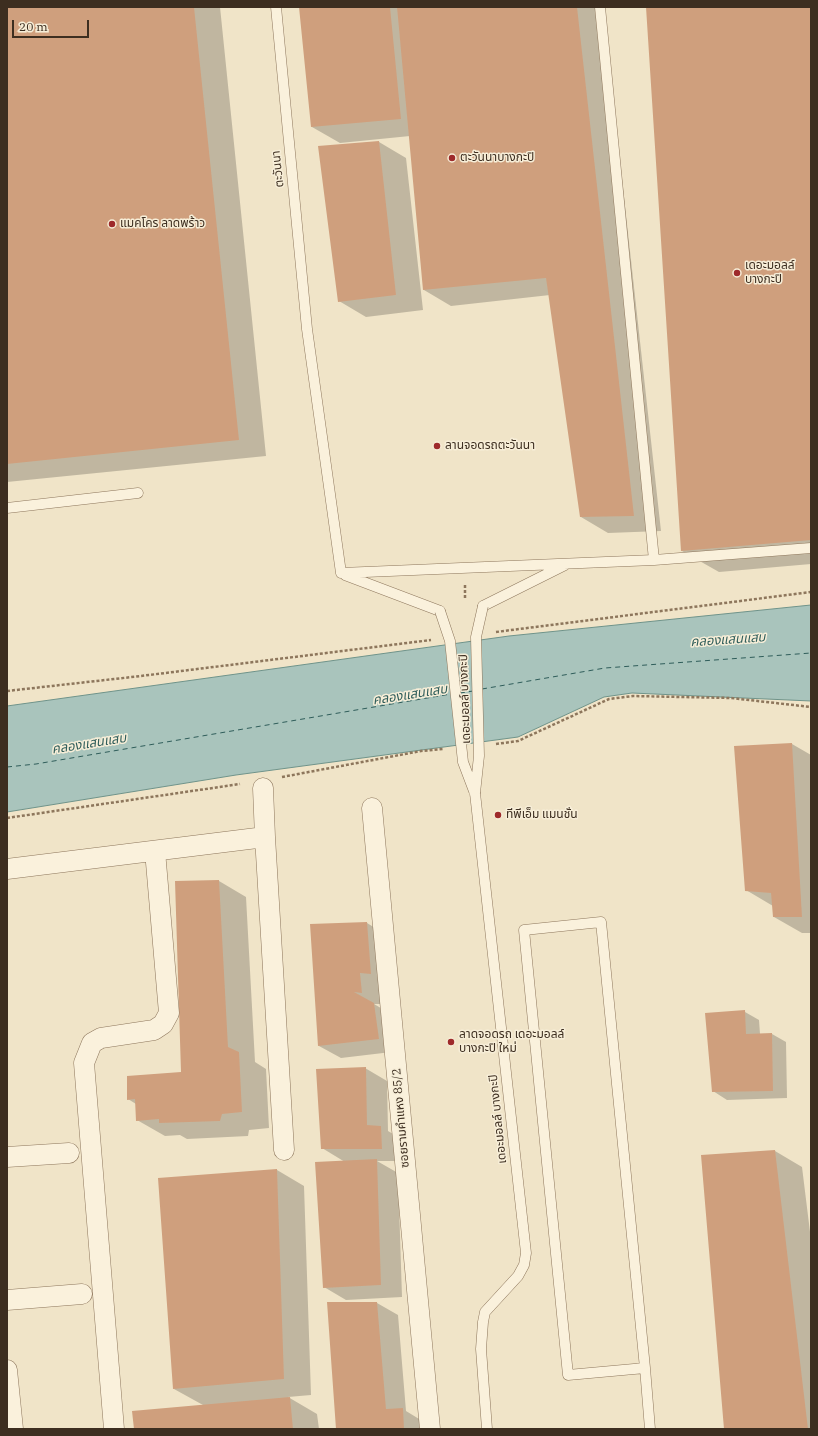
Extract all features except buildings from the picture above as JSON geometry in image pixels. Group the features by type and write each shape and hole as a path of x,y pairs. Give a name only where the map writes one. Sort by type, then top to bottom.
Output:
{"street":[{"path":"263,783 284,1150"},
{"name":"ซอยรามคำแหง 85/2","path":"372,808 430,1429"},
{"path":"7,869 265,837"},
{"path":"114,1429 84,1063 92,1043 101,1038 154,1030 163,1024 169,1013 155,851"},
{"path":"7,1157 69,1153"},
{"path":"7,1300 82,1294"},
{"path":"7,1370 13,1429"}],"lane":[{"name":"ตะวันนา","path":"276,7 307,329 341,573"},
{"path":"600,7 654,560"},
{"path":"7,508 138,493"},
{"path":"341,573 654,560 811,548"},
{"name":"เดอะมอลล์ บางกะปิ","path":"487,1429 481,1349 483,1322 486,1312 518,1276 524,1265 526,1253 475,793 479,756 476,637 483,606 569,564"},
{"name":"เดอะมอลล์ บางกะปิ","path":"341,573 440,611 450,641 464,762 475,793"},
{"path":"645,1368 568,1376 524,930 601,922 645,1368 650,1429"}],"path":[{"path":"464,568 465,604"},
{"path":"488,633 811,592"},
{"path":"7,690 141,676 433,640"},
{"path":"488,744 518,741 609,699 633,696 731,698 811,708"},
{"path":"7,818 263,783 421,752 451,749"}],"water":[{"name":"คลองแสนแสบ","path":"811,605 811,701 632,693 604,697 518,737 236,775 7,812 7,706 509,636"}],"ferry route":[{"path":"482,689 605,668 811,653"},
{"path":"460,693 473,691"},
{"path":"7,767 36,764 451,694"}],"place":[{"name":"ตะวันนาบางกะปิ","path":"452,158"},
{"name":"แมคโคร ลาดพร้าว","path":"112,224"},
{"name":"เดอะมอลล์ บางกะปิ","path":"737,273"},
{"name":"ลานจอดรถตะวันนา","path":"437,446"},
{"name":"ทีพีเอ็ม แมนชั่น","path":"498,815"},
{"name":"ลาดจอดรถ เดอะมอลล์ บางกะปิ ใหม่","path":"451,1042"}]}
